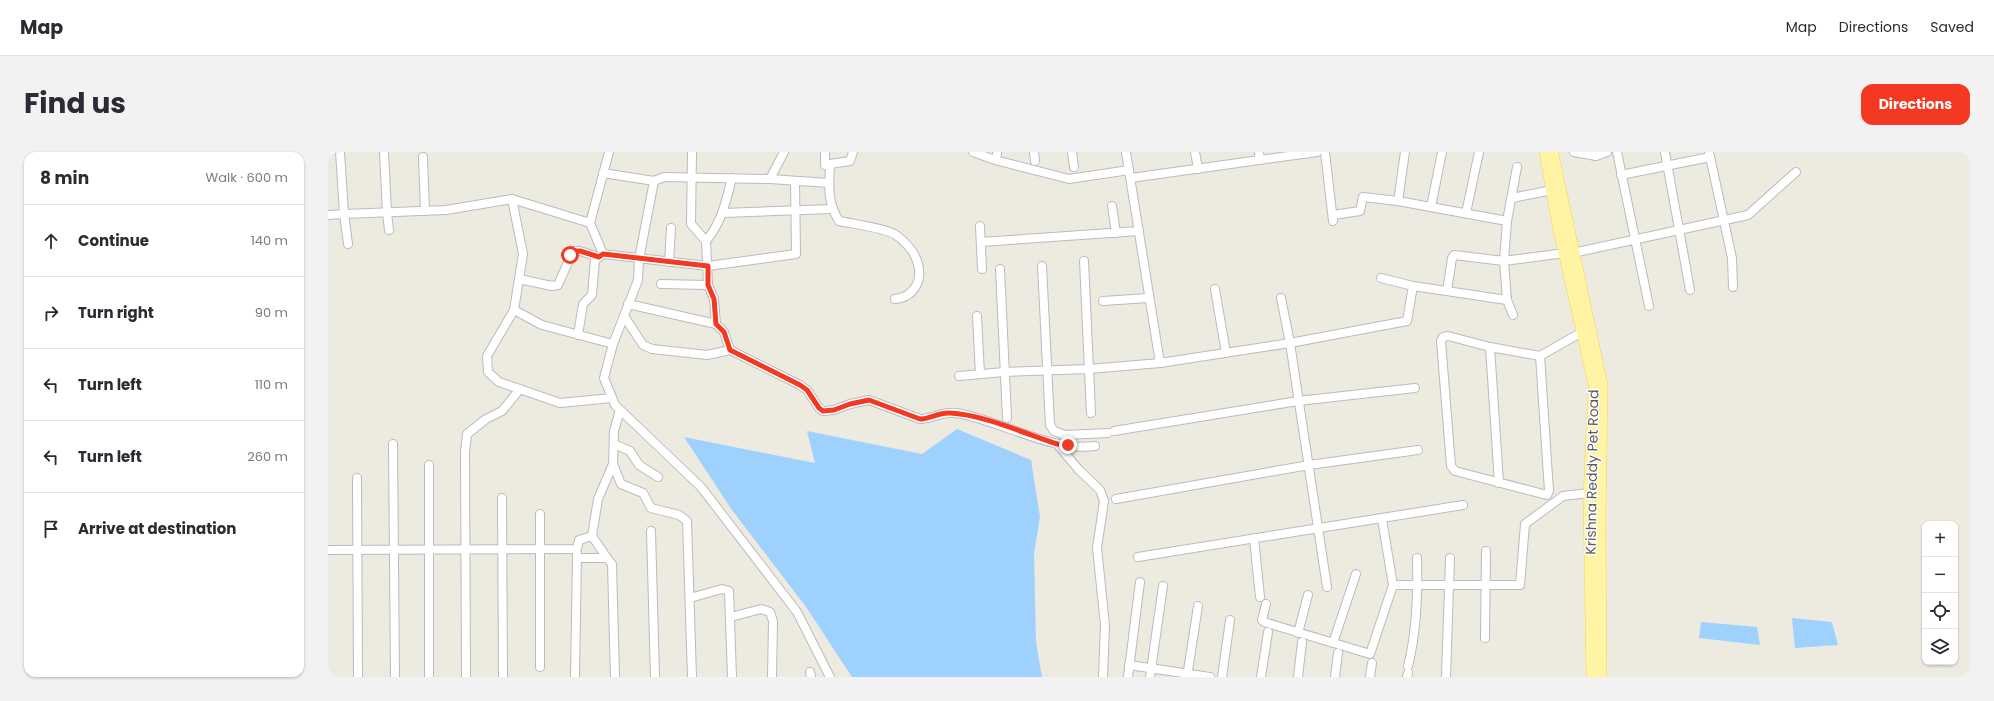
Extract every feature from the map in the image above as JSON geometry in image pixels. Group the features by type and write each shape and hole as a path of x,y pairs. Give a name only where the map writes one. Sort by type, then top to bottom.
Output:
{"main road":[{"name":"Krishna Reddy Pet Road","path":"1545,152 1552,190 1602,385 1600,521 1601,677"},
{"name":"Krishna Reddy Pet Road","path":"1552,152 1582,332 1594,384 1589,493 1592,677"}],"street":[{"path":"340,152 344,214 348,244"},
{"path":"384,152 386,212 389,230"},
{"path":"601,256 590,223 609,152"},
{"path":"692,152 691,224 706,241 708,285 714,299 716,324"},
{"path":"770,179 784,152"},
{"path":"825,152 826,165 850,161 853,152"},
{"path":"973,152 995,160 1069,179 1198,169 1260,156 1317,152"},
{"path":"1072,152 1074,167"},
{"path":"1126,152 1148,298 1160,363"},
{"path":"1195,152 1198,169"},
{"path":"1325,152 1333,218 1360,211 1363,197 1431,207 1507,221"},
{"path":"1398,202 1405,152"},
{"path":"1431,207 1442,152"},
{"path":"1466,213 1479,152"},
{"path":"1574,152 1596,156 1607,152"},
{"path":"1617,152 1634,240 1649,306"},
{"path":"1664,152 1690,290"},
{"path":"1621,174 1667,166 1709,154 1733,268 1733,287"},
{"path":"422,157 425,211"},
{"path":"830,164 829,183 831,209 839,220 894,234 908,246 917,262 919,278 915,289 905,298 895,299"},
{"path":"1513,315 1507,300 1504,261 1507,221 1517,167"},
{"path":"1447,291 1452,258 1454,255 1504,261 1569,253 1723,221 1753,213 1766,197 1796,172"},
{"path":"603,173 654,181 664,177 692,177 770,179 829,183"},
{"path":"706,241 714,232 723,214 732,178"},
{"path":"654,181 639,260 638,280 614,344 604,378 615,405 701,487 797,612 830,677"},
{"path":"519,279 552,286 558,285 574,251 601,256 708,266 796,254 795,181"},
{"path":"1512,198 1552,190"},
{"path":"328,215 446,210 512,199 590,223"},
{"path":"512,199 523,254 514,310 487,356 488,372 499,382 560,403 612,398"},
{"path":"1112,206 1116,232"},
{"path":"723,214 796,212 831,209"},
{"path":"980,226 982,268"},
{"path":"669,262 671,228"},
{"path":"981,242 1139,231"},
{"path":"578,335 583,304 592,295 595,260 601,256"},
{"path":"1084,261 1090,413"},
{"path":"1042,266 1050,425 1054,431 1065,435 1111,432 1298,401 1414,388"},
{"path":"1000,269 1007,418"},
{"path":"1381,278 1413,286 1507,300"},
{"path":"661,284 708,285"},
{"path":"959,376 1004,372 1089,369 1160,363 1290,343 1407,321 1413,286"},
{"path":"1215,289 1226,353"},
{"path":"1103,301 1148,298"},
{"path":"1281,298 1290,343 1327,587"},
{"path":"628,304 716,324 724,332 730,350"},
{"path":"514,310 542,325 614,344"},
{"path":"624,316 643,345 652,349 707,355 730,350 800,385 807,390 819,408 823,411 834,410 850,404 869,400 920,419 925,419 942,413 957,413 993,422 1057,444 1086,447 1095,446"},
{"path":"978,316 980,374"},
{"path":"1540,356 1549,491 1547,495 1455,471 1451,466 1441,341 1443,337 1448,336 1490,347 1540,356 1582,332"},
{"path":"1490,347 1499,483"},
{"path":"466,677 465,452 467,434 486,419 502,411 520,389"},
{"path":"615,677 614,568 592,536 598,499 613,464 616,420 620,410"},
{"path":"392,444 395,677"},
{"path":"614,444 630,451 639,465 658,477"},
{"path":"1057,444 1079,470 1100,490 1104,501 1097,548 1105,625 1104,677"},
{"path":"1116,499 1309,465 1418,450"},
{"path":"613,464 621,484 643,493 651,508 679,515 688,521 692,677"},
{"path":"429,465 429,677"},
{"path":"357,478 358,677"},
{"path":"1393,585 1520,585 1525,524 1563,496 1589,493"},
{"path":"502,498 502,677"},
{"path":"1138,557 1463,505"},
{"path":"540,514 540,667"},
{"path":"1266,604 1262,620 1264,622 1368,654 1372,653 1393,585 1382,519"},
{"path":"650,531 655,677"},
{"path":"575,677 578,540 592,536"},
{"path":"1254,538 1260,597"},
{"path":"328,550 577,549"},
{"path":"1485,638 1486,551"},
{"path":"577,558 607,558"},
{"path":"1408,672 1414,642 1418,585 1417,558"},
{"path":"1446,676 1450,558"},
{"path":"1333,643 1356,574"},
{"path":"1128,677 1140,582"},
{"path":"1150,677 1163,586"},
{"path":"690,598 727,589 730,595 732,677"},
{"path":"1298,633 1308,595"},
{"path":"1187,675 1198,606"},
{"path":"731,617 761,609 770,612 773,621 772,677"},
{"path":"1222,677 1230,620"},
{"path":"1261,677 1268,632"},
{"path":"1298,677 1302,642"},
{"path":"1335,677 1338,652"},
{"path":"1370,677 1372,663"},
{"path":"1129,665 1187,675 1210,677"}],"water":[{"path":"957,429 1031,460 1040,517 1034,554 1036,642 1042,677 852,677 806,607 732,510 684,437 815,463 807,431 922,454"},
{"path":"1792,618 1832,622 1838,645 1795,648"},
{"path":"1701,622 1757,627 1760,645 1699,638"}],"route":[{"path":"570,255 574,251 580,251 599,257 603,254 639,260 708,266 708,285 714,299 716,324 724,332 728,340 730,350 800,385 807,390 819,408 823,411 834,410 862,400 869,400 876,401 884,407 908,413 920,419 937,416 942,413 957,413 993,422 1057,444 1068,445"}]}
